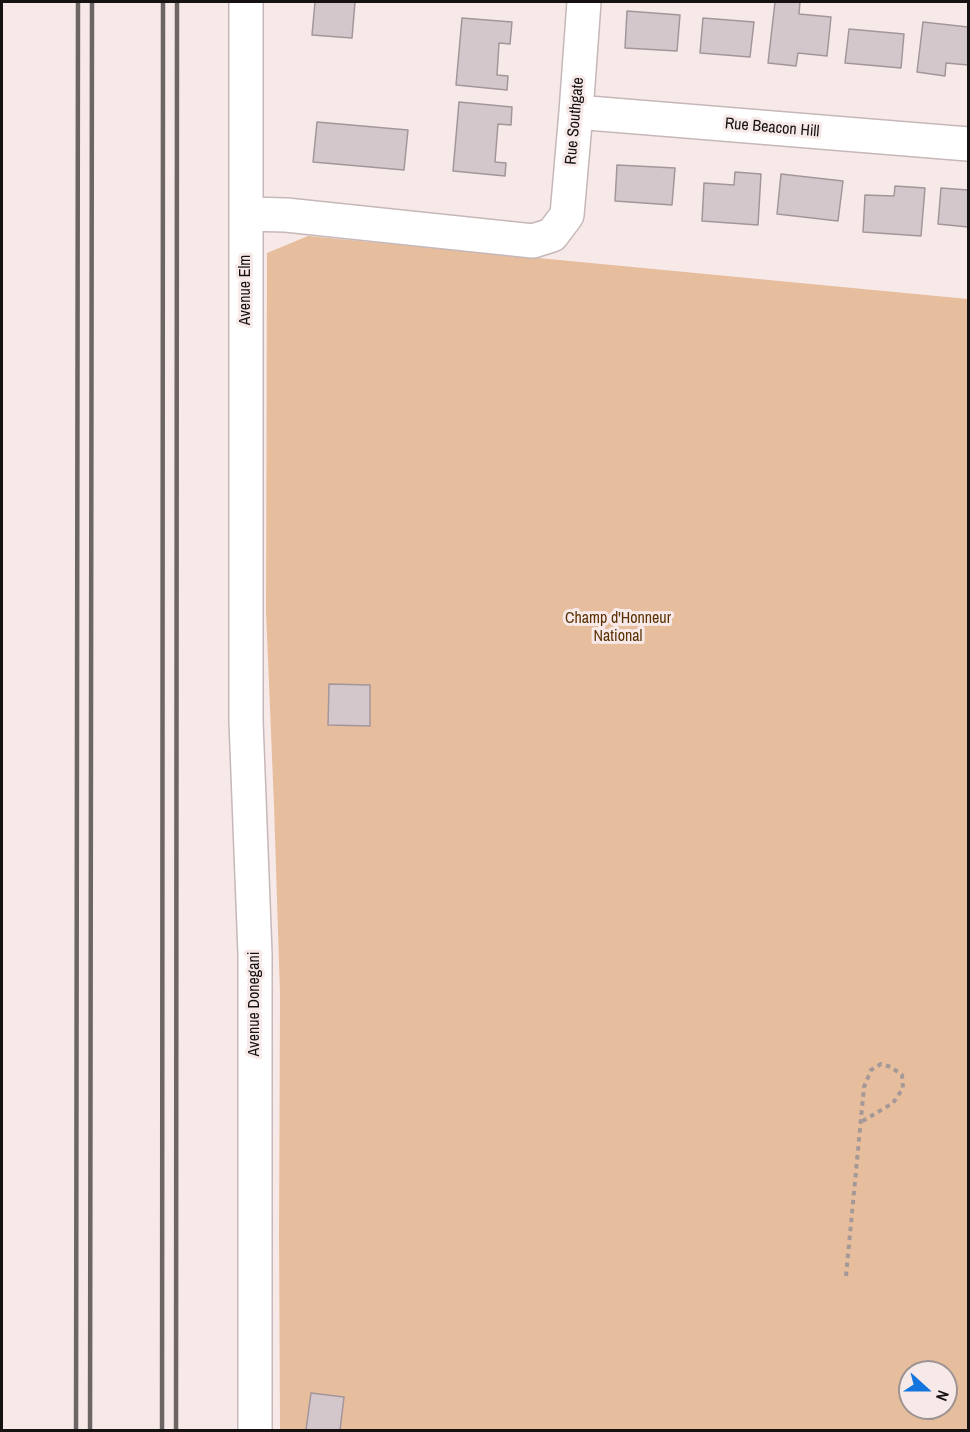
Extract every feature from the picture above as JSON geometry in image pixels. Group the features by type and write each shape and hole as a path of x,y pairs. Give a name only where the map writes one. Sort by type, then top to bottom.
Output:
{"street":[{"name":"Avenue Elm","path":"246,2 246,578"},
{"name":"Rue Southgate","path":"246,214 286,215 533,241 552,236 567,214 584,2"},
{"name":"Rue Beacon Hill","path":"576,112 969,144"},
{"name":"Avenue Donegani","path":"246,578 247,760 255,913 255,1431"}],"path":[{"path":"846,1276 864,1087 871,1070 880,1064 891,1067 902,1075 903,1088 893,1103 861,1122"}],"green space":[{"name":"Champ d'Honneur National","path":"308,236 968,299 968,1430 280,1430 280,994 266,611 267,253"}],"building":[{"path":"315,2 355,2 352,38 312,35"},
{"path":"775,2 800,2 799,14 831,17 827,56 798,53 796,66 768,63"},
{"path":"627,11 680,15 677,51 625,48"},
{"path":"462,18 512,22 510,44 499,43 497,75 508,76 507,90 456,85"},
{"path":"703,18 754,22 750,57 700,53"},
{"path":"923,22 968,27 968,65 946,63 945,76 917,72"},
{"path":"849,29 904,34 901,68 845,63"},
{"path":"459,102 512,107 511,125 498,124 495,162 506,163 505,176 453,171"},
{"path":"317,122 408,130 404,170 313,162"},
{"path":"617,165 675,168 672,205 615,201"},
{"path":"735,172 761,174 758,225 702,221 704,183 734,185"},
{"path":"781,174 843,181 838,221 777,214"},
{"path":"895,186 925,188 921,236 863,232 865,195 894,196"},
{"path":"941,188 968,190 968,227 938,224"},
{"path":"329,684 370,685 370,726 328,725"},
{"path":"311,1393 344,1397 340,1430 306,1430"}],"railway":[{"path":"76,1430 78,2"},
{"path":"90,1430 92,2"},
{"path":"162,1430 163,2"},
{"path":"176,1430 177,2"}]}
